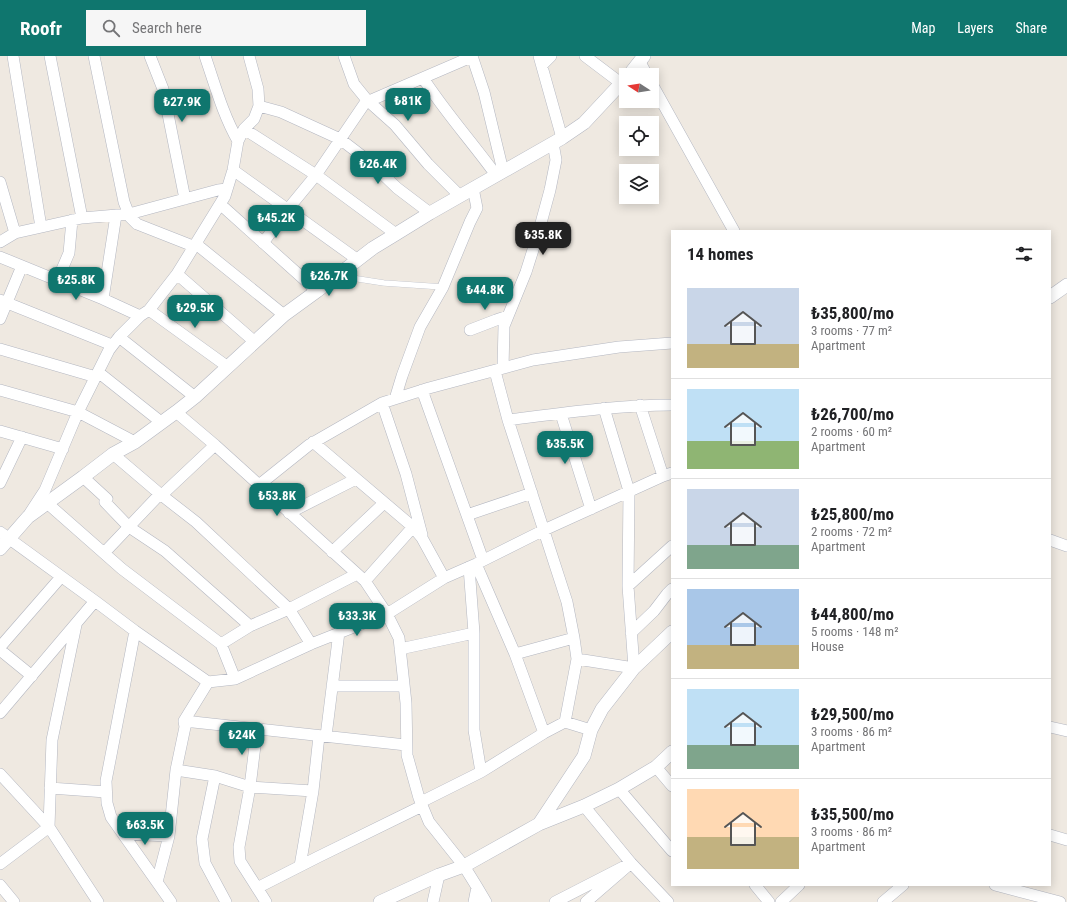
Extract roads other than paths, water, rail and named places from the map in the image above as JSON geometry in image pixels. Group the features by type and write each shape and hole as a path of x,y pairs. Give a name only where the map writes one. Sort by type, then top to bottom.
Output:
{"street":[{"path":"14,56 41,227"},
{"path":"50,56 77,219 69,253 57,280"},
{"path":"94,56 124,202 132,219 138,224 195,245 284,315"},
{"path":"150,56 163,89 185,199"},
{"path":"205,56 223,109 238,141"},
{"path":"28,517 45,490 78,412 109,350 115,341 144,313 177,274 225,196 233,170 238,141 244,129 254,119 260,106 258,89 249,56"},
{"path":"551,56 541,61 558,141 556,160 550,190 538,234 526,272 504,326 499,369 508,420 567,602 574,638 577,659 565,722"},
{"path":"585,56 619,76"},
{"path":"346,57 354,84 368,100 396,125 428,164 460,196"},
{"path":"263,243 316,175 368,100 472,57 484,92 499,173"},
{"path":"634,68 642,59"},
{"path":"423,78 437,99 479,151 499,173"},
{"path":"0,549 5,535 113,454 134,442 176,412 195,397 284,315 373,248 473,188 558,141 584,123 619,85"},
{"path":"659,97 733,230"},
{"path":"260,106 281,112 340,139 370,162 398,188 430,213"},
{"path":"244,129 316,175 396,234"},
{"path":"233,170 358,260"},
{"path":"0,182 15,233"},
{"path":"395,399 420,326 444,287 477,208 473,188"},
{"path":"0,242 15,233 77,219 129,214 218,190 227,189"},
{"path":"220,204 317,290"},
{"path":"103,299 116,215"},
{"path":"0,257 103,299 144,313 228,367"},
{"path":"0,319 3,302 22,266"},
{"path":"177,274 255,342"},
{"path":"1051,296 1067,285"},
{"path":"3,302 115,341 195,397"},
{"path":"470,330 508,316"},
{"path":"259,485 313,442 382,403 422,390 533,360 619,347 671,343"},
{"path":"0,349 97,375 161,422"},
{"path":"0,390 78,412 134,442"},
{"path":"422,390 467,514 476,564 474,730 481,772"},
{"path":"382,403 406,474 422,538"},
{"path":"508,420 604,408 671,404"},
{"path":"5,535 135,631 208,682 235,679 339,632 387,614 444,578 476,564 544,530 668,474 640,405"},
{"path":"604,408 629,491 628,586 634,668"},
{"path":"176,412 215,445 361,577 387,614 399,638 406,703 406,755 422,804 429,822 464,866 478,886 486,902"},
{"path":"561,414 591,509"},
{"path":"0,431 63,449"},
{"path":"0,483 22,437"},
{"path":"313,442 413,527 422,538 444,578"},
{"path":"104,553 160,494 165,492 215,445"},
{"path":"113,454 196,522 289,610 311,644"},
{"path":"83,477 107,500 105,502 129,527 165,551 250,626"},
{"path":"289,513 356,479"},
{"path":"467,514 532,493"},
{"path":"332,552 384,502"},
{"path":"47,503 122,569 221,644 235,679"},
{"path":"221,644 250,626 361,577 413,527"},
{"path":"1051,540 1067,546"},
{"path":"628,586 671,547"},
{"path":"476,564 515,654 544,733"},
{"path":"0,647 61,577"},
{"path":"631,633 654,611 671,590"},
{"path":"0,713 95,601"},
{"path":"49,827 52,740 77,623"},
{"path":"135,631 106,781 107,803 111,817 171,902"},
{"path":"300,866 332,686 339,632"},
{"path":"400,649 474,633"},
{"path":"539,824 584,756 591,730 602,709 634,668 671,633"},
{"path":"515,654 574,638"},
{"path":"0,650 32,676"},
{"path":"577,659 634,668"},
{"path":"157,882 169,836 176,770 185,727 184,721 208,682"},
{"path":"332,686 404,686"},
{"path":"184,721 406,745"},
{"path":"257,888 422,804 481,772 544,733 565,722 591,730"},
{"path":"1051,727 1067,731"},
{"path":"257,729 250,787 239,847 240,861 266,902"},
{"path":"386,900 464,866 539,824 584,806 619,789 656,767 671,753"},
{"path":"656,767 671,785"},
{"path":"176,770 215,776 250,787 313,791"},
{"path":"0,774 49,827 98,902"},
{"path":"215,776 202,839 206,863 226,902"},
{"path":"50,788 106,792"},
{"path":"619,789 671,850"},
{"path":"584,806 631,863 668,902"},
{"path":"0,864 49,827"},
{"path":"123,834 169,836"},
{"path":"1051,835 1067,840"},
{"path":"556,902 631,863"},
{"path":"586,902 631,863"},
{"path":"433,902 439,876"},
{"path":"0,885 14,902"},
{"path":"474,902 478,886"},
{"path":"756,886 770,902"},
{"path":"781,902 799,886"},
{"path":"883,902 902,886"},
{"path":"999,886 1060,902"}],"lane":[{"path":"336,276 444,287"}]}
